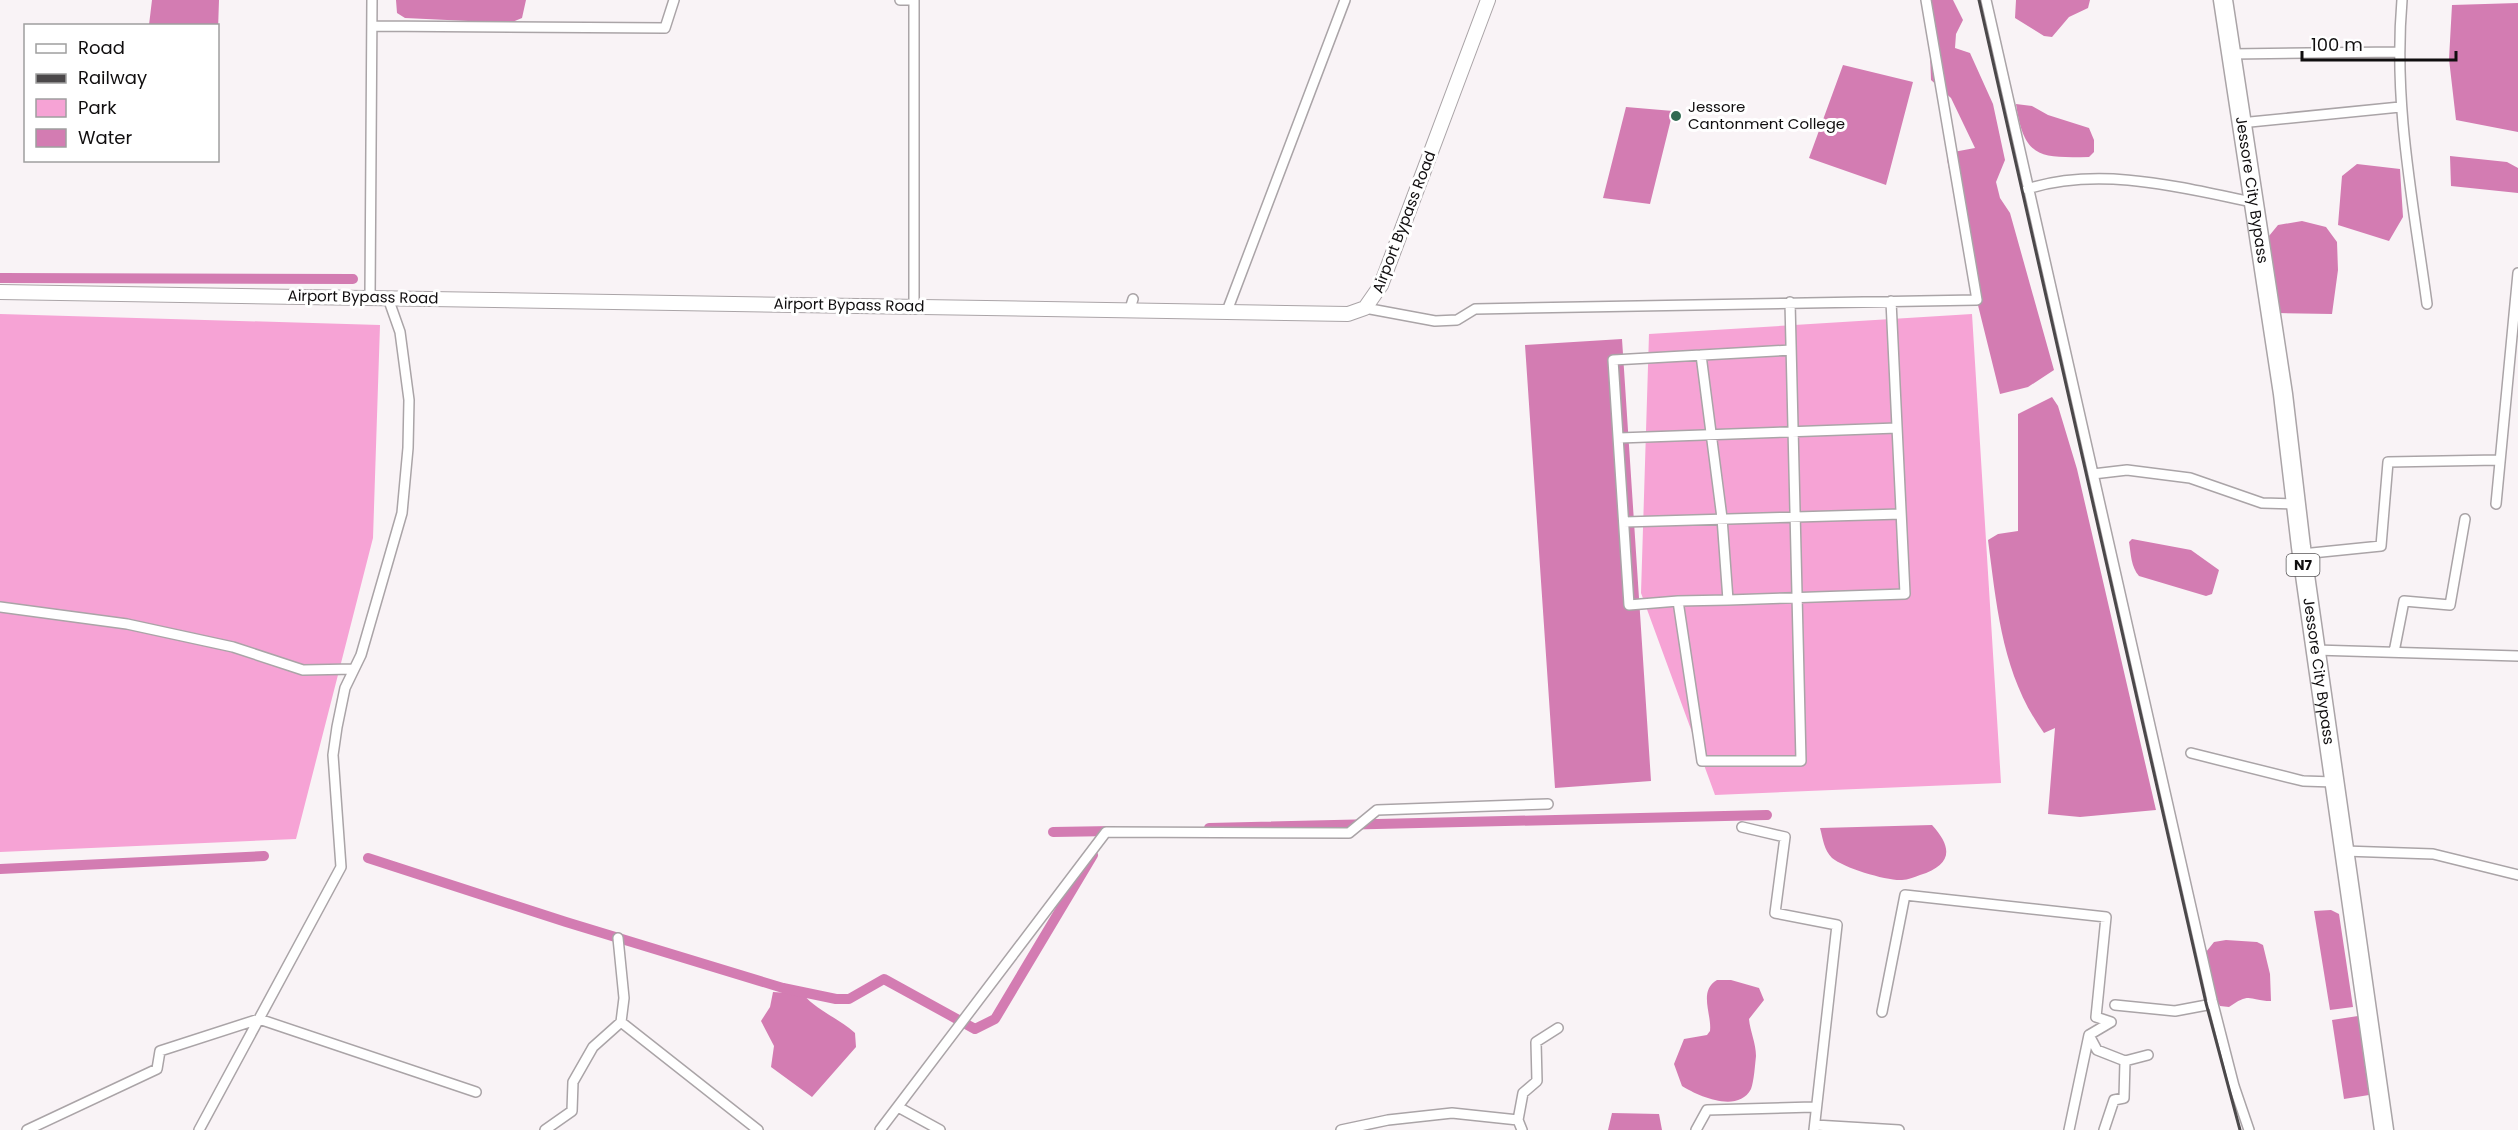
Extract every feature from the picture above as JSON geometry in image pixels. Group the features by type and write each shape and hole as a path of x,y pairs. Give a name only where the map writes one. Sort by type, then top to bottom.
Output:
{"highway":[{"name":"Jessore City Bypass","path":"2223,0 2283,394 2315,650 2384,1130"}],"street":[{"path":"370,297 372,0"},
{"path":"372,26 665,28 674,0"},
{"path":"900,0 914,0 914,306"},
{"path":"1227,311 1345,0"},
{"name":"Airport Bypass Road","path":"0,292 914,306 1131,305 1227,311 1348,314 1365,308 1381,285 1488,0"},
{"path":"1365,308 1435,321 1457,320 1475,309 1977,300 1926,0"},
{"path":"1986,0 2212,1000 2234,1086 2249,1130"},
{"path":"2402,0 2398,52 2400,107 2427,304"},
{"path":"2232,54 2398,52"},
{"path":"2240,123 2400,107"},
{"path":"2027,189 2065,181 2106,178 2252,202"},
{"path":"2496,504 2498,460 2518,273"},
{"path":"199,1130 341,867 333,755 345,688 379,601 402,513 407,459 409,400 400,332 388,298"},
{"path":"1791,350 1613,360 1629,604 1905,594 1891,301"},
{"path":"1678,601 1702,761 1801,761 1790,302"},
{"path":"1701,355 1722,518 1728,600"},
{"path":"1618,438 1897,428"},
{"path":"2302,554 2381,546 2388,462 2498,460"},
{"path":"2093,474 2127,470 2190,478 2262,503 2295,504"},
{"path":"1624,522 1901,514"},
{"path":"2394,652 2404,601 2450,605 2465,519"},
{"path":"0,607 127,624 233,647 303,670 354,669"},
{"path":"2315,650 2518,656"},
{"path":"2192,753 2303,781 2334,782"},
{"path":"880,1130 1106,831 1349,833 1377,810 1548,804"},
{"path":"1742,827 1785,837 1775,913 1837,925 1814,1128 1899,1130"},
{"path":"2344,851 2433,854 2518,875"},
{"path":"1882,1012 1905,895 2106,917 2096,1017 2110,1022 2089,1035 2069,1130"},
{"path":"545,1130 572,1112 573,1082 593,1047 621,1022 624,998 618,938"},
{"path":"2115,1005 2175,1011 2206,1005"},
{"path":"27,1130 157,1069 160,1051 259,1018 476,1092"},
{"path":"621,1022 758,1130"},
{"path":"1522,1130 1518,1120 1523,1093 1537,1081 1536,1042 1558,1028"},
{"path":"2089,1035 2097,1050 2125,1061 2148,1055"},
{"path":"2104,1130 2114,1100 2124,1098 2125,1061"},
{"path":"898,1107 940,1130"},
{"path":"1696,1130 1707,1110 1813,1107"},
{"path":"1341,1130 1388,1120 1452,1113 1518,1120"},
{"path":"740,1130 749,1123"}],"green space":[{"path":"0,314 380,325 373,538 296,839 0,852"},
{"path":"1972,314 2001,783 1715,795 1641,593 1649,334"}],"water":[{"path":"152,0 219,0 218,24 149,24"},
{"path":"396,0 526,0 522,18 510,23 405,18 397,13"},
{"path":"1928,0 1953,0 1963,20 1956,34 1955,48 1970,53 1993,104 2005,160 1996,182 2000,198 2010,213 2054,370 2028,387 2000,394 1970,273 1947,159 1948,153 1975,148 1951,98 1931,80"},
{"path":"2016,0 2090,0 2088,8 2069,17 2052,37 2044,36 2015,18"},
{"path":"2518,3 2518,132 2456,120 2449,59 2452,5"},
{"path":"1843,65 1913,82 1886,185 1809,158"},
{"path":"2016,104 2032,106 2048,115 2089,128 2094,140 2094,152 2089,157 2058,157 2037,151 2029,145 2024,135"},
{"path":"1626,107 1673,111 1650,204 1603,198"},
{"path":"2450,156 2507,162 2518,168 2518,193 2451,186"},
{"path":"2357,164 2400,169 2403,217 2389,241 2338,225 2342,176"},
{"path":"2302,221 2326,227 2337,242 2338,270 2332,314 2278,313 2269,236 2278,225"},
{"path":"1622,339 1651,781 1555,788 1525,345"},
{"path":"2052,397 2058,406 2077,469 2156,810 2080,817 2048,814 2055,728 2044,733 2030,711 2010,664 1999,616 1988,540 1998,534 2018,531 2018,414"},
{"path":"2132,539 2191,550 2219,570 2212,594 2206,596 2139,576 2132,560 2129,542"},
{"path":"1932,825 1944,842 1946,855 1943,861 1930,871 1902,880 1876,876 1838,862 1827,851 1820,828"},
{"path":"2331,910 2339,914 2353,1007 2330,1010 2314,911"},
{"path":"2226,940 2257,942 2263,945 2270,974 2271,1001 2246,998 2229,1007 2220,1006 2214,995 2206,952 2214,942"},
{"path":"1717,980 1731,980 1759,988 1764,1000 1749,1019 1756,1056 1751,1089 1745,1096 1728,1102 1707,1098 1682,1086 1674,1064 1684,1039 1707,1035 1710,1031 1707,996 1711,985"},
{"path":"773,992 803,994 855,1033 856,1047 812,1097 771,1067 774,1046 761,1021 770,1007"},
{"path":"2358,1016 2369,1095 2344,1099 2332,1020"},
{"path":"1612,1113 1659,1114 1662,1130 1608,1130"}],"waterway":[{"path":"0,278 353,279"},
{"path":"1209,828 1767,815"},
{"path":"1053,832 1113,831"},
{"path":"368,858 566,922 783,988 836,999 849,999 884,979 975,1029 995,1019 1093,855"},
{"path":"0,869 264,856"}],"railway":[{"path":"1979,0 2206,1003 2240,1130"}],"place":[{"name":"Jessore Cantonment College","path":"1676,116"}]}
